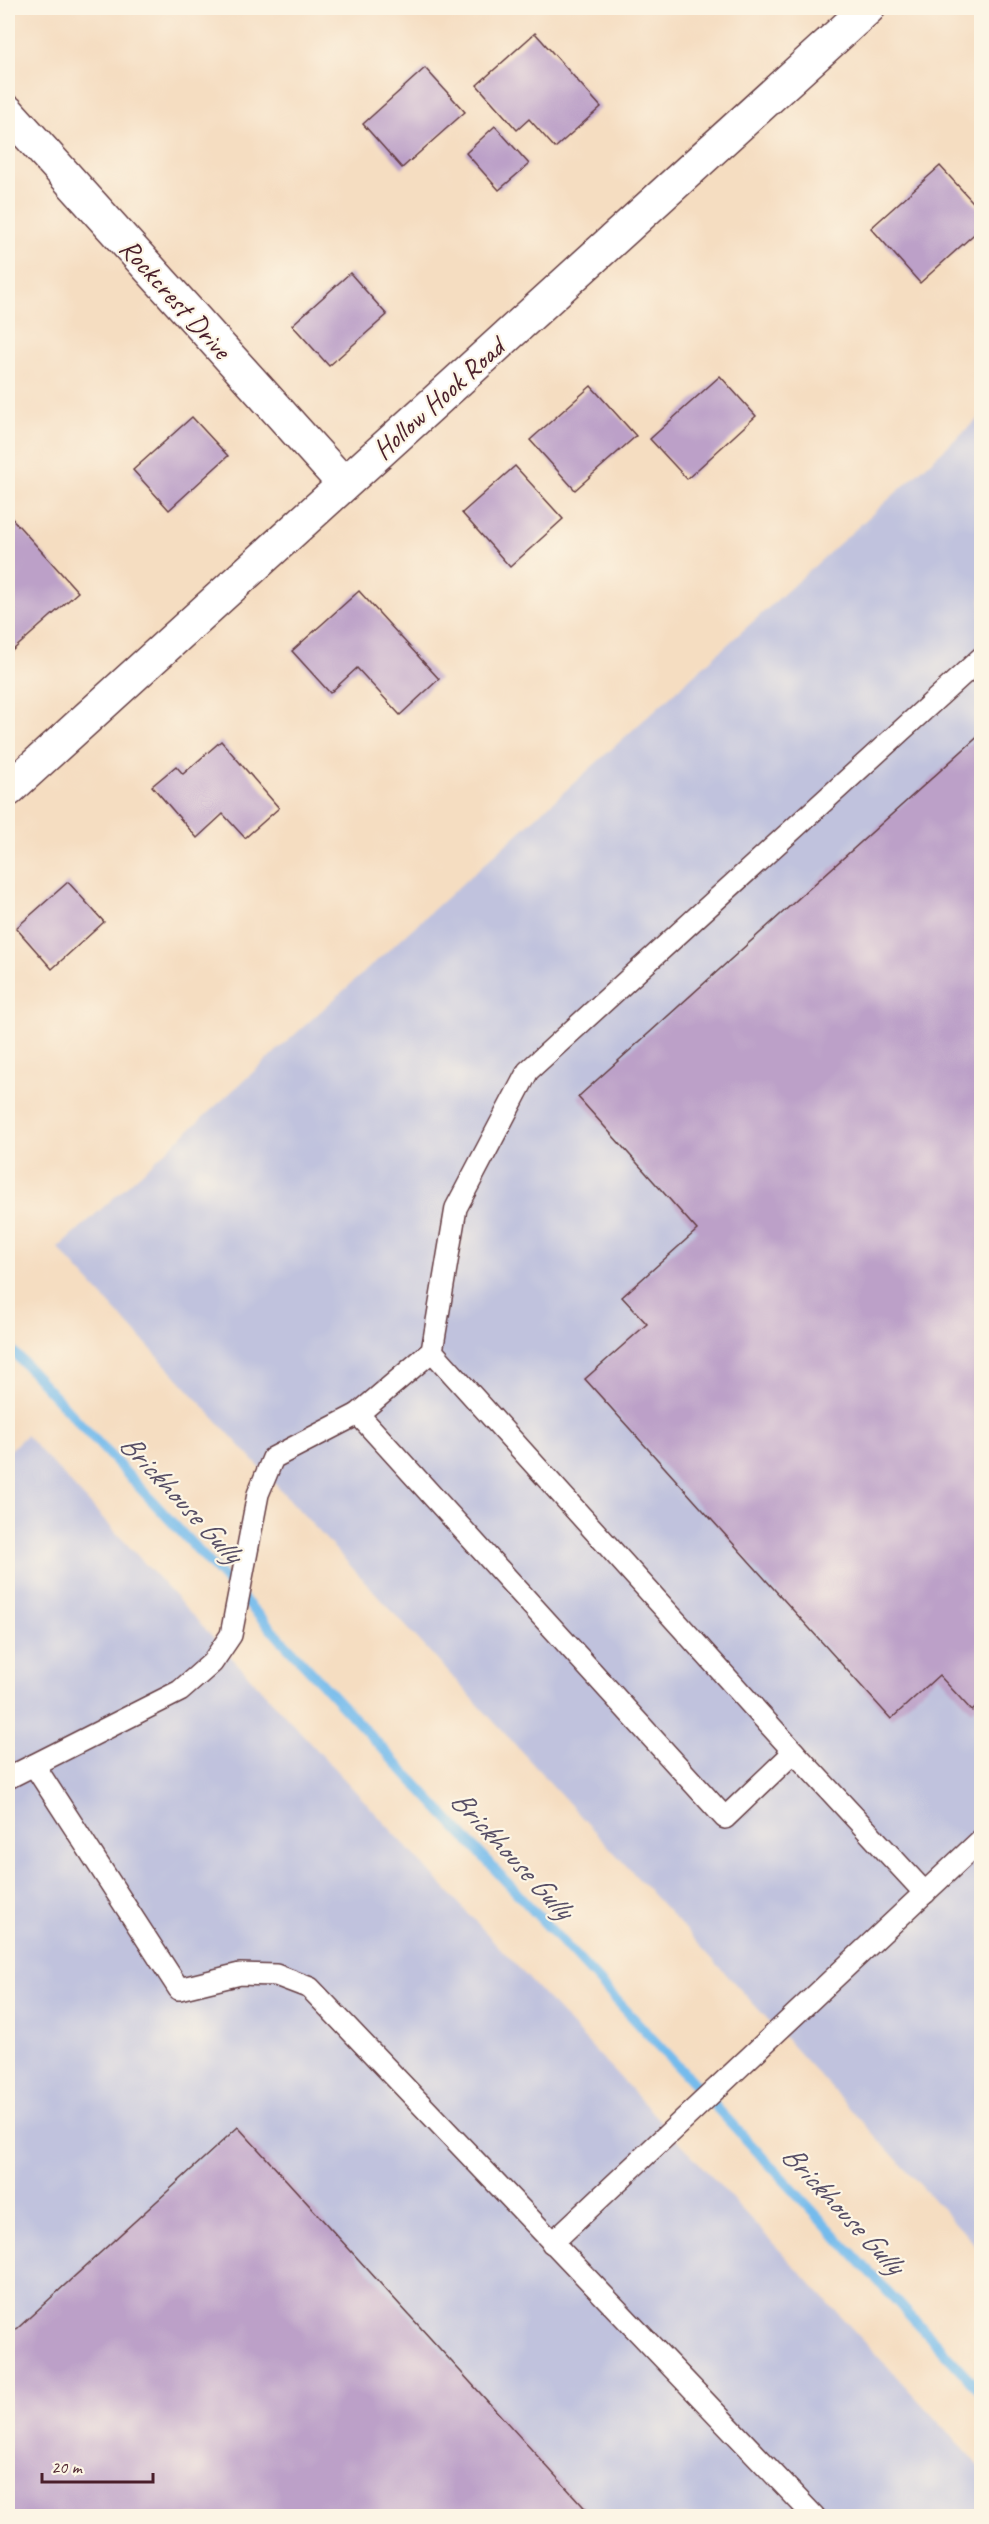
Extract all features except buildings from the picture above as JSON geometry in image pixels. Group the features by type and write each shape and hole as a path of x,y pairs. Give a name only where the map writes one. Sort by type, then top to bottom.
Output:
{"street":[{"name":"Hollow Hook Road","path":"8,790 868,8"},
{"name":"Rockcrest Drive","path":"8,112 344,484"}],"lane":[{"path":"8,1778 180,1691 212,1663 231,1635 258,1494 273,1458 358,1414 432,1351 456,1208 528,1071 981,657"},
{"path":"432,1351 794,1752 925,1893"},
{"path":"358,1414 725,1818 794,1752"},
{"path":"34,1765 179,1989 240,1974 276,1975 310,1988 814,2517"},
{"path":"552,2243 981,1839"}],"shaded area":[{"path":"981,416 981,2251 58,1248"},
{"path":"26,1435 981,2468 982,2516 8,2516 8,1452"}],"waterway":[{"name":"Brickhouse Gully","path":"8,1346 982,2393"}]}
